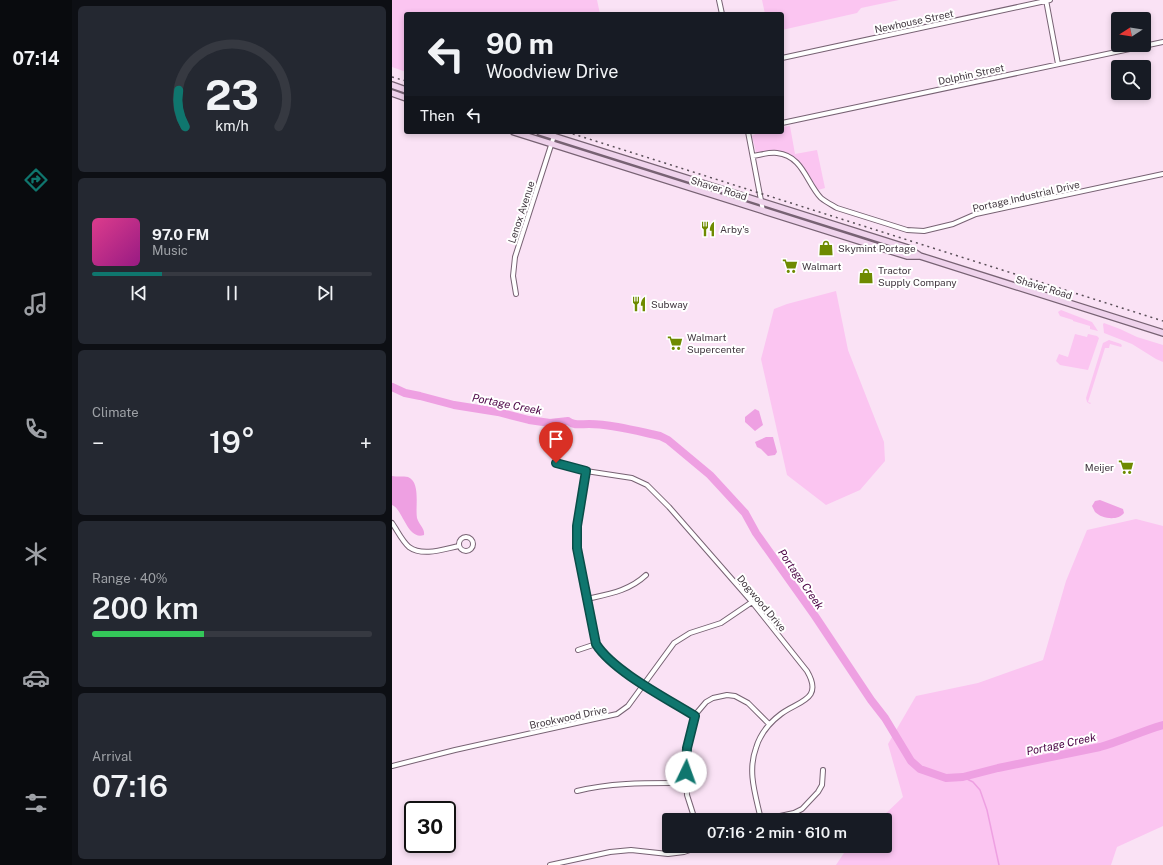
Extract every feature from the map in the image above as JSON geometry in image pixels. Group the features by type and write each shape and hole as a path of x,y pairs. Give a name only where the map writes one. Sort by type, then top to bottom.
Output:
{"main road":[{"path":"392,85 404,89"},
{"path":"392,93 404,97"},
{"name":"Shaver Road","path":"520,134 907,256 920,256"},
{"name":"Shaver Road","path":"547,134 908,248 920,256 1163,333"}],"street":[{"path":"719,0 722,12"},
{"path":"1047,0 1058,64"},
{"name":"Newhouse Street","path":"784,58 1047,0"},
{"name":"Dolphin Street","path":"784,123 1163,42"},
{"path":"748,134 763,211"},
{"name":"Lenox Avenue","path":"516,294 513,276 515,257 554,136"},
{"name":"Portage Industrial Drive","path":"753,156 778,153 789,157 799,164 817,192 826,202 837,208 917,231 944,227 979,214 1163,174"},
{"name":"Dogwood Drive","path":"556,463 586,471 632,478 647,485 669,507 752,602 804,667 811,678 813,690 808,698 782,713 769,724 759,740 752,762 752,777 760,813"},
{"path":"586,471 577,526 578,557 596,644 600,651 610,660 645,685 695,716"},
{"path":"392,523 404,542 415,550 423,552 459,546"},
{"path":"587,599 624,590 639,583 646,576"},
{"name":"Brookwood Drive","path":"392,766 455,750 612,716 623,711 645,685 674,643 690,633 720,623 752,602"},
{"path":"578,650 596,644"},
{"path":"693,813 687,795 687,748 695,716 706,702 713,698 727,695 735,696 748,703 769,724"},
{"path":"794,813 802,809 818,792 822,785 823,770"},
{"path":"577,791 619,784 686,783"},
{"path":"550,865 610,852 631,850 668,854 676,853"}],"shaded area":[{"path":"392,0 597,0 600,12 404,12 404,71 392,67"},
{"path":"762,0 899,0 861,8 857,13 784,30 784,12 765,12"},
{"path":"790,126 795,154 817,150 825,188 818,190 810,176 800,164 788,155 781,152 772,151 756,152 752,136 755,134 784,134 784,127"},
{"path":"836,291 848,350 884,442 885,461 860,490 826,505 787,475 761,359 774,309"},
{"path":"1061,310 1092,322 1098,331 1090,329 1090,326 1060,316 1058,312"},
{"path":"1104,323 1137,337 1163,345 1163,362 1132,344 1104,333"},
{"path":"1075,334 1087,337 1088,334 1099,338 1088,370 1060,365 1056,361 1059,354 1068,357"},
{"path":"1109,340 1121,344 1122,346 1110,344 1109,348 1105,348 1088,402 1091,403 1090,404 1087,402 1086,398 1103,343"},
{"path":"755,409 759,411 763,425 755,431 745,422 745,417"},
{"path":"766,437 773,437 777,452 775,455 768,456 757,447 755,442"},
{"path":"392,476 408,477 415,484 417,495 417,518 424,530 424,535 419,536 411,531 397,508 392,505"},
{"path":"1100,500 1123,509 1124,513 1121,516 1114,518 1106,518 1098,514 1092,506 1095,501"},
{"path":"1136,519 1163,526 1163,826 1117,847 1111,865 836,865 844,853 892,853 892,813 886,813 903,797 888,744 916,696 978,683 1043,660 1066,581 1087,530"}],"waterway":[{"name":"Portage Creek","path":"392,387 405,393 454,405 498,412 529,420 550,423 568,421 575,424 607,425 660,436 668,440 710,475 745,513 756,533 885,718 911,761 920,769 946,778 963,777 998,768 1100,747 1163,725"},
{"path":"963,777 973,782 980,790 987,810 999,865"}],"railway":[{"path":"392,77 404,80"},
{"path":"573,134 1163,321"}],"place":[{"name":"Arby's","path":"708,229"},
{"name":"Skymint Portage","path":"826,248"},
{"name":"Walmart","path":"790,266"},
{"name":"Tractor Supply Company","path":"866,276"},
{"name":"Subway","path":"639,304"},
{"name":"Walmart Supercenter","path":"675,343"},
{"name":"Meijer","path":"1126,467"}],"route":[{"path":"556,463 586,471 577,526 577,548 596,644 600,651 616,666 695,716 687,748 686,772"}]}
